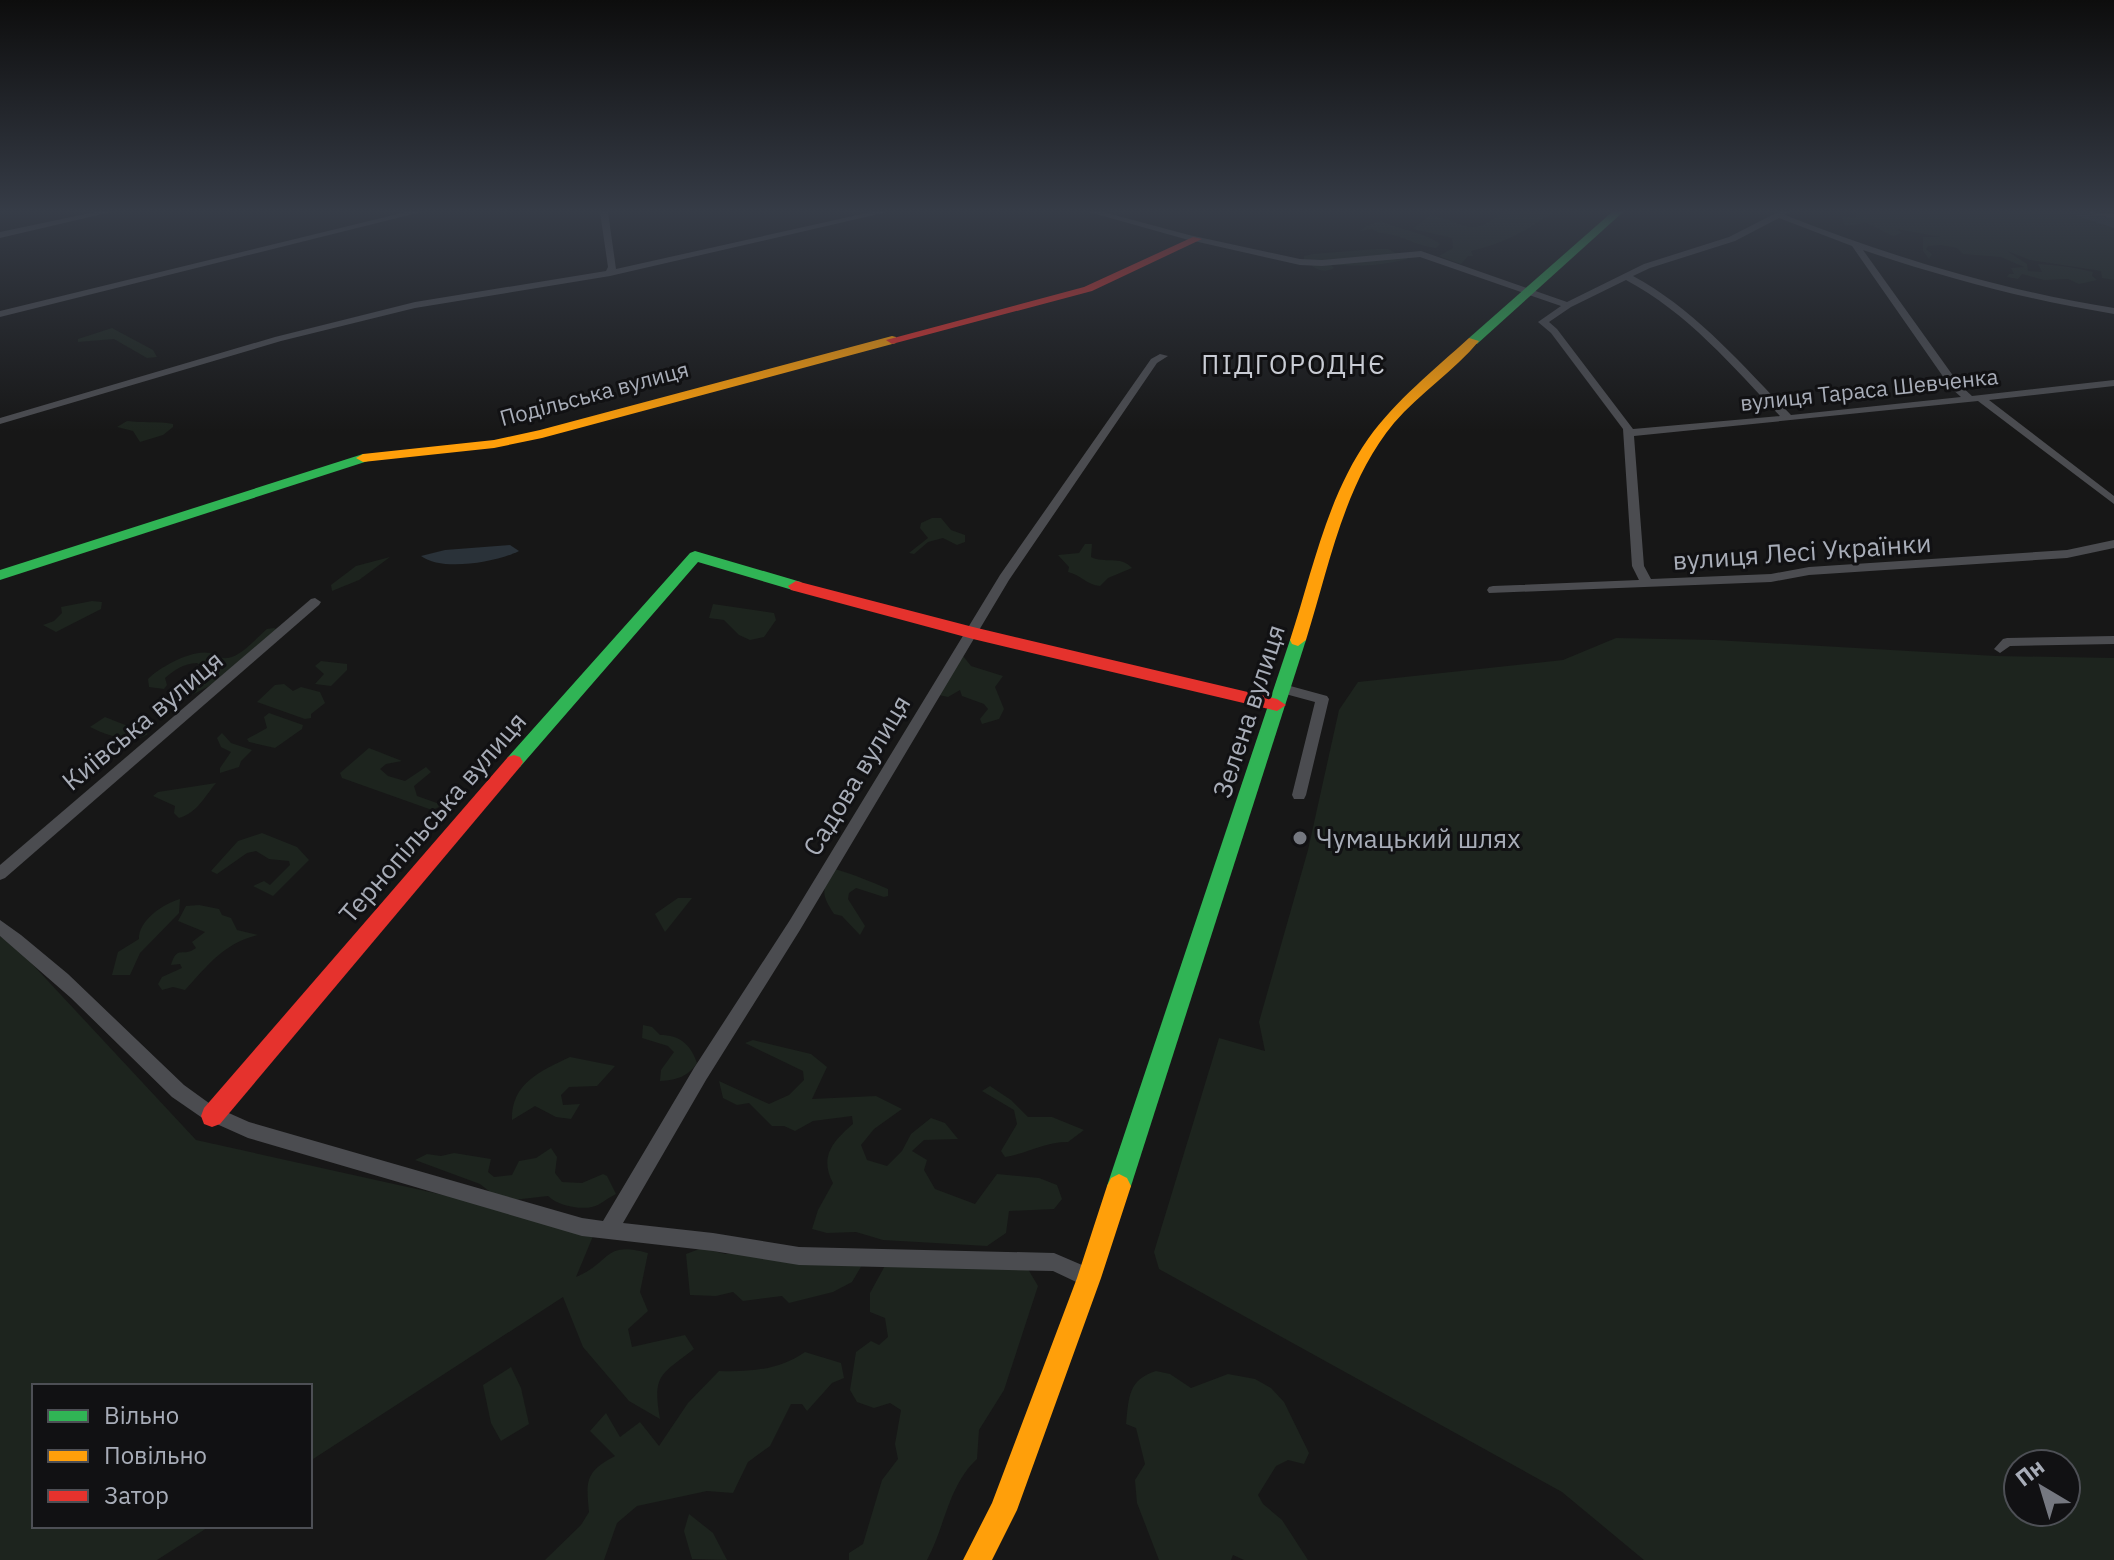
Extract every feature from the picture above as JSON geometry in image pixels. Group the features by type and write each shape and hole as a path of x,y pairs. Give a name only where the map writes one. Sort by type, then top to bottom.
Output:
{"main road":[{"name":"Подільська вулиця","path":"0,575 351,461 379,455 494,444 542,434 1097,285"},
{"name":"Зелена вулиця","path":"977,1560 1003,1510 1089,1278 1340,513 1361,462 1387,422 1534,285"},
{"name":"Тернопільська вулиця","path":"212,1116 597,664 695,556 973,633"},
{"path":"973,633 1280,697"}],"street":[{"path":"0,314 119,285"},
{"path":"0,421 264,343 415,305 538,285"},
{"path":"1503,285 1568,305"},
{"path":"1608,285 1543,322 1554,331 1629,433 1638,566 1646,582"},
{"path":"1644,285 1684,315 1788,418"},
{"path":"1883,285 1941,367 1974,399 2114,501"},
{"path":"1991,285 2114,311"},
{"name":"Садова вулиця","path":"608,1231 700,1074 1004,578 1154,361 1163,356"},
{"name":"вулиця Тараса Шевченка","path":"1629,433 2114,383"},
{"name":"вулиця Лесі Українки","path":"1493,590 1771,578 1809,571 2067,554 2114,544"},
{"name":"Київська вулиця","path":"0,874 315,602"},
{"path":"2000,649 2007,642 2114,640"},
{"path":"1280,697 1322,699 1299,795"},
{"path":"0,927 121,1036 179,1095 212,1116 248,1130 582,1227 713,1242 799,1256 1054,1262 1089,1278"}],"shaded area":[{"path":"112,328 153,350 157,357 147,358 114,339 78,342 78,339"},
{"path":"127,421 167,423 173,424 173,427 163,435 140,442 133,431 117,427"},
{"path":"941,518 951,530 965,535 965,542 957,545 943,538 928,542 914,554 909,553 928,538 920,528 921,523"},
{"path":"1085,544 1092,544 1091,557 1122,562 1132,568 1108,578 1100,586 1091,584 1068,572 1069,567 1058,555 1079,553"},
{"path":"510,545 519,551 470,564 442,564 421,556 445,550"},
{"path":"390,557 359,580 332,591 331,585 356,566"},
{"path":"102,602 101,609 56,632 43,625 54,621 62,613 61,607"},
{"path":"713,604 774,613 776,620 764,637 750,640 739,635 724,620 709,618"},
{"path":"267,629 278,630 229,672 202,690 176,698 180,688 194,685 211,672 197,663 184,666 165,678 167,685 164,689 149,687 148,679 177,660 203,652 228,658 244,650"},
{"path":"1616,638 1715,640 1996,656 2114,658 2114,1560 1644,1560 1562,1492 1159,1269 1154,1252 1219,1038 1265,1051 1259,1022 1308,850 1339,710 1358,682 1563,660"},
{"path":"963,656 971,666 1003,676 995,687 1004,709 999,719 982,724 980,719 988,709 984,704 962,696 960,690 948,697 939,695"},
{"path":"321,661 347,664 347,670 331,686 315,684 324,674 315,666"},
{"path":"284,684 293,691 301,687 320,692 325,703 311,714 311,718 305,719 257,702 275,685"},
{"path":"269,713 303,725 302,729 275,748 249,742 247,739 267,728 264,717"},
{"path":"105,717 148,734 127,739 90,727"},
{"path":"222,733 231,743 252,750 239,767 220,773 231,752 221,747 217,738"},
{"path":"369,748 402,761 386,764 380,769 388,776 405,781 426,767 431,772 414,786 417,796 437,803 439,807 432,810 342,778 340,773"},
{"path":"216,783 196,808 179,818 174,813 175,806 153,796 158,792"},
{"path":"262,833 297,847 309,860 273,896 253,886 264,881 270,885 290,865 289,861 269,859 256,851 247,853 217,874 211,871 238,841"},
{"path":"835,869 888,889 888,896 884,897 856,888 849,893 848,899 865,926 860,935 842,916 834,914 826,901 825,887"},
{"path":"678,898 692,898 665,932 655,914"},
{"path":"180,899 179,913 140,953 130,975 112,975 118,952 139,939 147,919 167,904"},
{"path":"186,906 219,909 222,915 231,918 237,930 258,935 226,949 185,990 173,987 162,990 158,984 162,977 182,968 180,964 171,965 176,955 196,948 192,942 205,932 178,921"},
{"path":"0,936 21,952 196,1140 596,1229 576,1277 615,1251 623,1249 648,1253 640,1292 648,1311 628,1329 632,1347 685,1335 694,1349 662,1377 657,1393 660,1419 629,1401 583,1347 563,1297 312,1460 312,1384 32,1384 32,1528 207,1528 157,1560 0,1560"},
{"path":"643,1025 652,1027 660,1035 684,1042 697,1063 690,1072 660,1081 661,1070 674,1052 668,1046 642,1038"},
{"path":"753,1040 811,1054 827,1067 812,1099 876,1096 902,1109 874,1129 861,1145 867,1160 887,1166 902,1151 911,1134 931,1118 945,1123 958,1139 924,1140 912,1151 927,1160 924,1170 935,1189 975,1204 997,1174 1039,1178 1057,1185 1062,1199 1054,1209 1009,1211 1006,1233 987,1246 883,1240 856,1232 827,1233 812,1229 818,1210 833,1183 827,1165 830,1150 853,1124 852,1116 813,1121 795,1131 784,1126 772,1126 749,1103 737,1105 723,1098 719,1081 769,1104 789,1095 804,1080 803,1071 745,1043"},
{"path":"570,1057 615,1066 597,1086 569,1087 561,1095 563,1105 580,1104 571,1119 556,1117 535,1106 512,1120 513,1107 522,1087 539,1073"},
{"path":"990,1086 1011,1100 1028,1117 1052,1117 1084,1130 1068,1142 1005,1157 1001,1151 1017,1124 1014,1110 982,1091"},
{"path":"551,1148 557,1157 555,1173 562,1182 582,1183 603,1174 616,1194 587,1208 562,1204 548,1196 513,1200 494,1195 480,1184 415,1160 427,1154 441,1156 454,1153 491,1159 488,1172 494,1177 512,1175 519,1161 536,1158"},
{"path":"702,1248 725,1254 749,1253 862,1265 852,1282 833,1292 789,1303 782,1296 743,1301 733,1292 716,1296 690,1295 686,1254"},
{"path":"887,1262 1025,1264 1038,1286 1004,1390 979,1430 977,1459 953,1494 927,1560 849,1560 849,1553 863,1544 882,1480 898,1459 895,1444 901,1410 890,1403 874,1408 857,1402 850,1390 856,1352 871,1341 879,1345 888,1337 885,1318 870,1312 870,1293"},
{"path":"805,1352 841,1363 844,1378 832,1383 807,1411 802,1404 791,1404 770,1446 748,1462 733,1493 707,1491 637,1506 617,1523 604,1560 545,1560 581,1525 589,1512 590,1478 598,1467 615,1456 590,1431 606,1413 620,1437 640,1422 659,1446 688,1403 719,1371 764,1369 785,1363"},
{"path":"511,1367 521,1388 529,1424 501,1441 491,1423 483,1385"},
{"path":"1156,1371 1170,1374 1191,1388 1228,1374 1255,1379 1271,1388 1284,1402 1309,1453 1304,1464 1288,1460 1276,1466 1258,1495 1263,1504 1282,1520 1308,1560 1244,1560 1233,1555 1231,1560 1159,1560 1137,1503 1135,1480 1145,1464 1136,1428 1126,1424 1129,1398 1135,1385"},
{"path":"689,1514 713,1533 727,1560 692,1559 684,1531"}],"traffic: fast":[{"path":"1473,341 1536,285"},
{"path":"0,575 363,458"},
{"path":"514,762 695,556 796,586"},
{"path":"1119,1186 1298,640"}],"traffic: slow":[{"path":"363,458 494,444 542,434 892,340"},
{"path":"1298,640 1334,524 1358,467 1389,421 1473,341"},
{"path":"977,1560 1003,1510 1089,1278 1119,1186"}],"traffic: jam":[{"path":"892,340 1097,285"},
{"path":"796,586 973,633 1277,705"},
{"path":"212,1116 514,762"}],"place":[{"name":"Чумацький шлях","path":"1300,838"}],"district":[{"name":"ПІДГОРОДНЄ","path":"1294,364"}]}
